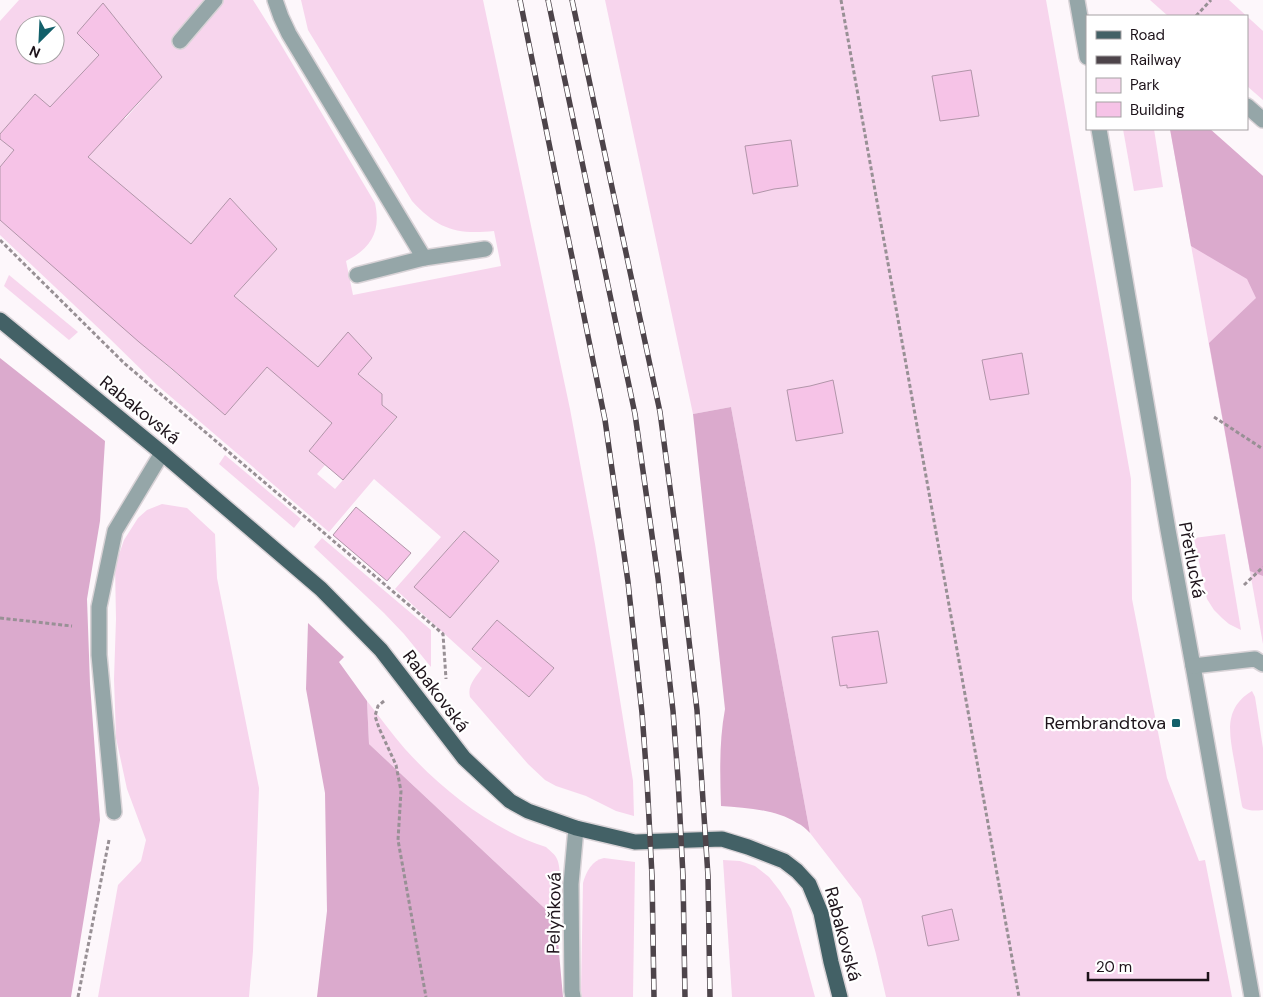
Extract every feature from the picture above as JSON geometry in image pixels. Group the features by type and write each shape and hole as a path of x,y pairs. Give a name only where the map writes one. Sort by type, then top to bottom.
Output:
{"main road":[{"name":"Rabakovská","path":"0,320 162,453 321,589 381,650 464,758 510,801 528,811 576,828 635,842 722,839 784,861 797,871 809,884 821,913 840,997"}],"street":[{"path":"180,41 215,0"},
{"path":"275,0 289,34 424,258"},
{"path":"1077,0 1085,38"},
{"path":"1248,107 1263,120"},
{"name":"Přetlucká","path":"1099,130 1168,530 1252,997"},
{"path":"357,276 424,258 485,249"},
{"path":"114,812 99,655 98,607 114,531 162,453"},
{"path":"1193,666 1255,659 1263,664"},
{"name":"Pelyňková","path":"573,997 571,884 576,828"}],"path":[{"path":"841,0 1019,997"},
{"path":"1197,15 1211,0"},
{"path":"0,240 124,363 443,634 446,679"},
{"path":"1214,418 1263,449"},
{"path":"1244,585 1263,567"},
{"path":"0,618 98,628"},
{"path":"407,683 378,706 375,716 396,765 401,791 398,840 426,997"},
{"path":"78,997 114,812"}],"green space":[{"path":"19,0 253,0 375,203 377,222 373,238 355,256 346,261 353,295 501,266 494,231 469,232 448,228 430,218 412,201 308,30 301,0 483,0 570,409 595,544 633,781 634,816 616,811 586,796 556,786 545,780 528,764 470,697 471,685 482,668 395,589 441,537 374,479 329,532 157,385 0,235 0,220 10,156 0,167 0,139 14,150 77,131 35,94 0,134 0,21","holes":["103,3 162,77 125,119 80,76 99,55","123,187 160,218 145,236","230,198 277,249 234,296 288,342 225,415 144,346","374,387 382,394 382,405 397,418 335,489 317,474 325,465 309,451 363,388","463,531 499,561 450,618 415,587","497,620 554,668 529,697 472,650"]},
{"path":"605,0 1046,0 1131,479 1132,599 1167,778 1199,861 1205,860 1232,997 886,997 861,899 810,833 731,407 693,414"},
{"path":"1150,0 1229,0 1246,15 1167,15"},
{"path":"1248,17 1263,31 1263,100 1248,87"},
{"path":"1123,130 1154,130 1163,187 1134,191"},
{"path":"1170,130 1211,130 1263,176 1263,644"},
{"path":"9,275 78,332 69,340 4,286"},
{"path":"225,455 301,519 294,528 219,464"},
{"path":"162,504 187,508 215,534 217,578 259,788 253,951 249,997 98,997 118,885 141,861 146,840 127,789 116,738 114,679 115,566 124,540 138,518 147,510"},
{"path":"1225,534 1241,630 1222,618 1207,599 1194,538"},
{"path":"322,538 431,630 431,667 384,613 314,547"},
{"path":"1252,691 1255,697 1263,748 1263,810 1257,811 1248,810 1242,806 1230,730 1233,713 1237,705"},
{"path":"367,701 405,749 452,794 488,820 526,840 546,847 554,854 560,872 556,919 369,744"},
{"path":"604,858 635,862 633,997 582,997 583,883 590,867 596,861"},
{"path":"723,860 740,861 755,866 769,877 780,891 791,909 815,997 732,997"}],"shaded area":[{"path":"1170,130 1211,130 1263,176 1263,576 1250,571 1209,343 1256,298 1247,279 1191,246"},
{"path":"0,358 105,441 100,521 87,599 90,684 100,820 71,997 0,997"},
{"path":"731,407 810,833 801,825 788,818 770,812 721,806 721,745 725,709 693,414"},
{"path":"308,623 344,657 339,662 367,701 369,744 556,919 563,997 317,997 327,911 325,793 306,689"}],"building":[{"path":"103,3 162,77 88,157 191,244 230,198 277,249 234,296 318,367 348,332 372,358 358,374 382,394 382,405 397,417 343,480 309,451 332,423 267,367 225,415 0,220 0,167 14,150 0,139 0,134 35,94 50,107 99,55 77,33"},
{"path":"971,70 979,116 940,121 932,76"},
{"path":"791,140 798,186 753,194 745,146"},
{"path":"1022,353 1029,394 990,400 982,360"},
{"path":"833,380 843,433 796,441 787,390"},
{"path":"356,507 411,553 387,581 333,535"},
{"path":"464,531 499,561 450,618 414,587"},
{"path":"497,620 554,668 529,697 472,649"},
{"path":"878,631 887,683 847,688 847,685 840,686 832,637"},
{"path":"952,909 959,940 928,946 922,916"}],"railway":[{"path":"520,0 605,420 628,582 647,780 652,876 654,997"},
{"path":"548,0 635,414 658,578 673,711 678,779 683,876 685,997"},
{"path":"572,0 660,412 697,710 708,876 710,997"}],"place":[{"name":"Rembrandtova","path":"1176,723"}]}
